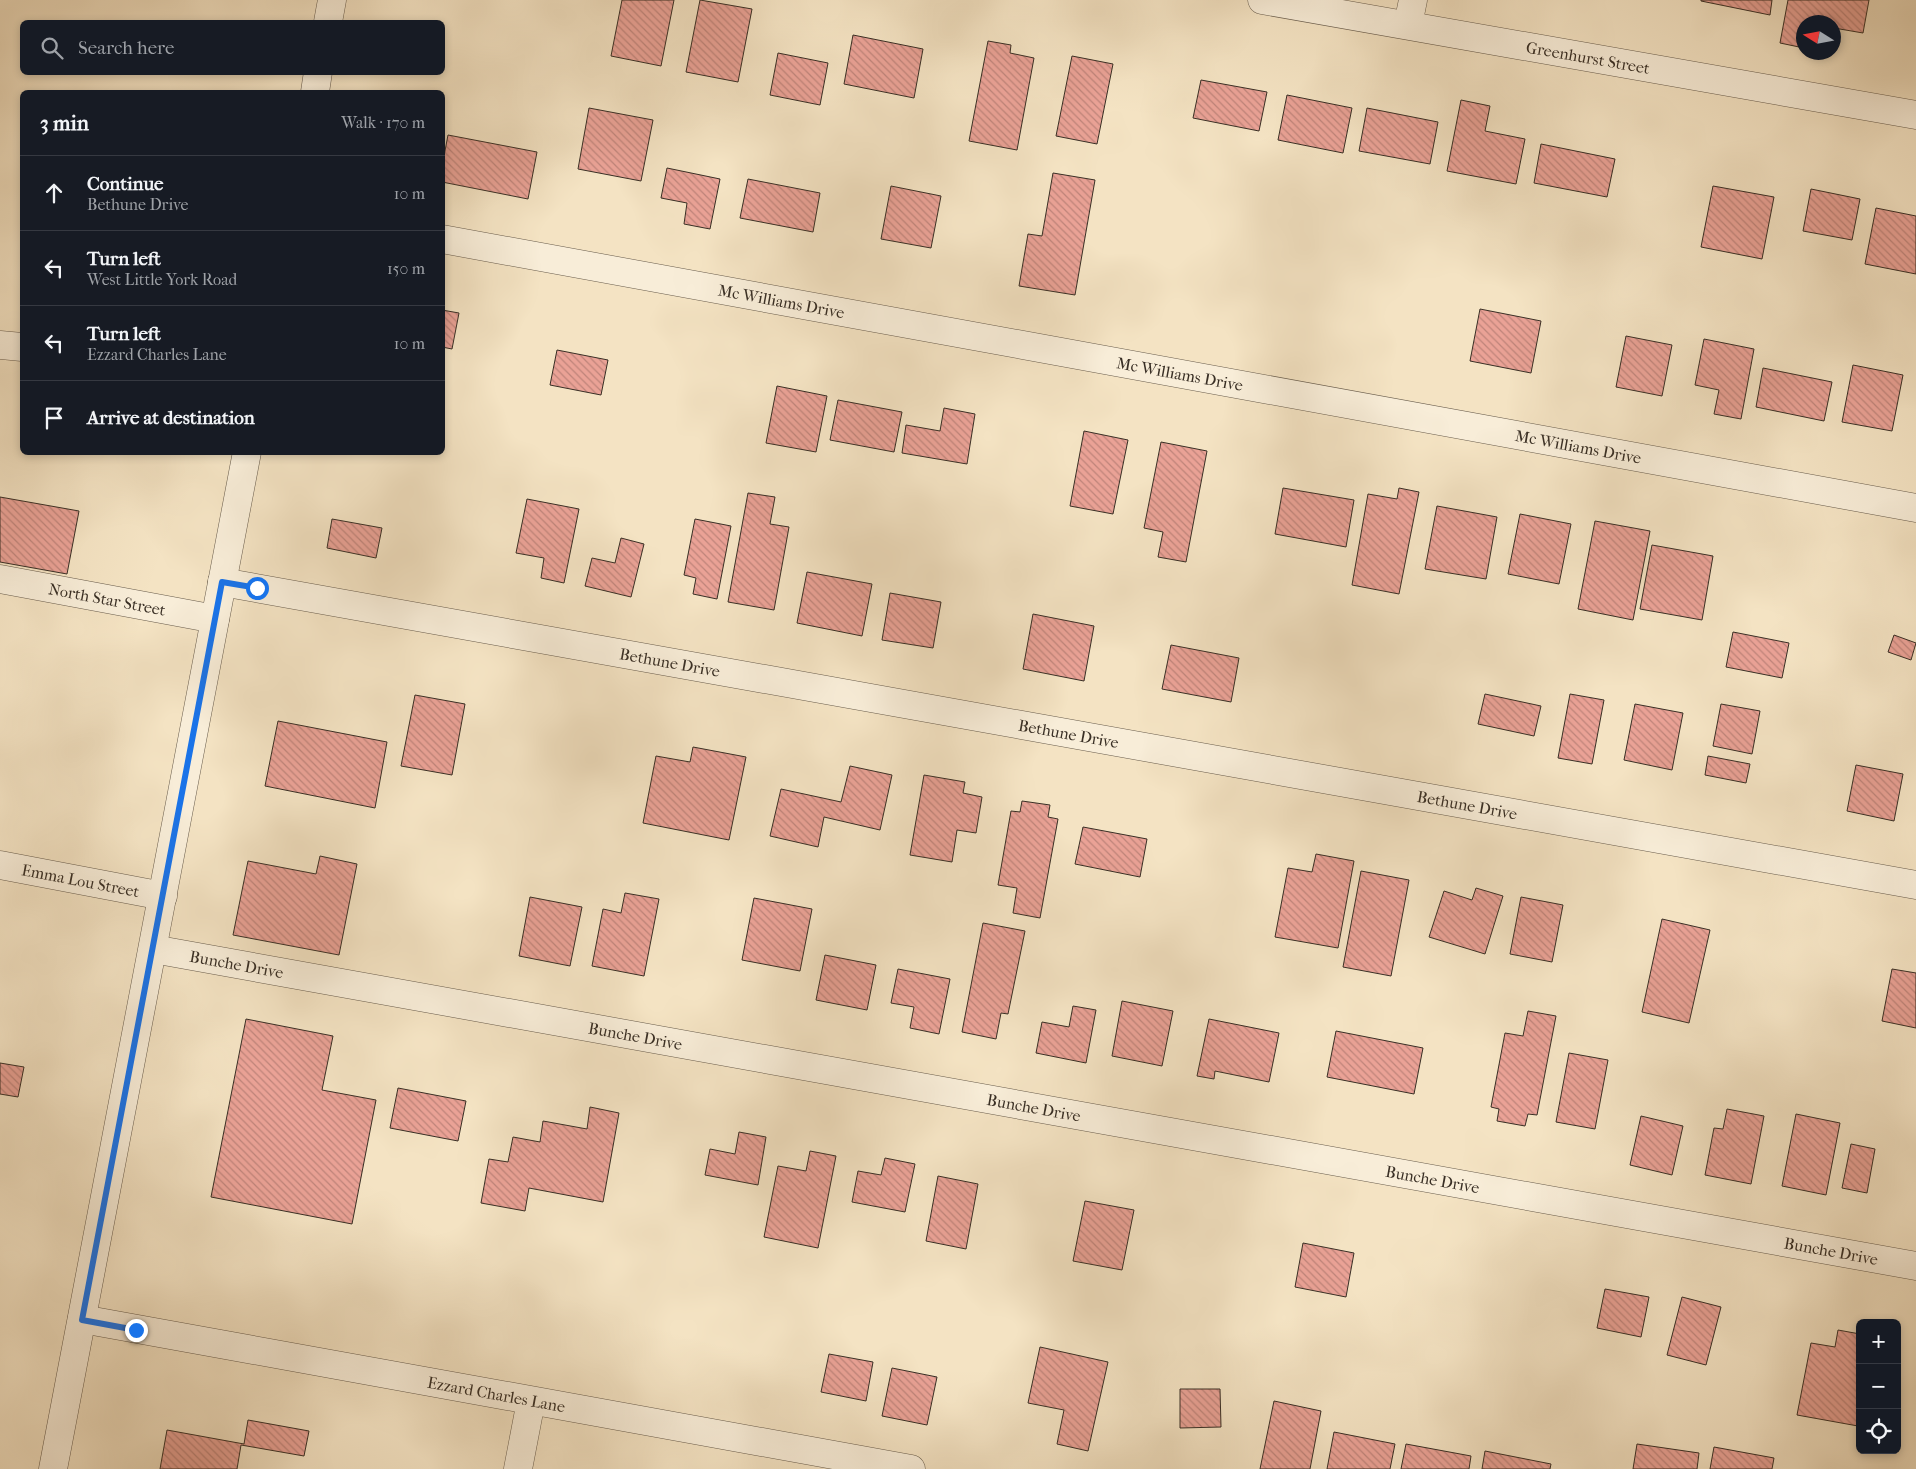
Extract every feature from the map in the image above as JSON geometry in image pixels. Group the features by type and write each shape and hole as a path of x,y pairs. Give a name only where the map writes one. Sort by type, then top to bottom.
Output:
{"street":[{"path":"328,20 332,0"},
{"name":"Greenhurst Street","path":"1262,0 1410,13 1916,115"},
{"path":"314,90 317,75"},
{"name":"Mc Williams Drive","path":"445,240 1916,508"},
{"path":"0,345 20,346"},
{"path":"52,1469 246,455"},
{"name":"North Star Street","path":"0,579 215,619"},
{"name":"Bethune Drive","path":"222,582 1916,886"},
{"name":"Emma Lou Street","path":"0,865 163,896"},
{"name":"Bunche Drive","path":"152,949 1916,1266"},
{"name":"Ezzard Charles Lane","path":"82,1320 911,1469"},
{"path":"518,1469 531,1402"}],"building":[{"path":"622,0 674,0 661,66 611,56"},
{"path":"700,0 752,9 738,82 686,72"},
{"path":"1701,0 1772,0 1770,15"},
{"path":"1788,0 1869,0 1863,33 1841,29 1841,15 1796,15 1796,46 1780,43"},
{"path":"853,35 923,49 914,98 844,84"},
{"path":"988,41 1011,45 1010,53 1034,58 1017,150 969,141"},
{"path":"778,53 828,63 820,105 770,95"},
{"path":"1072,56 1113,64 1097,144 1056,136"},
{"path":"1201,80 1267,92 1259,131 1193,118"},
{"path":"1287,95 1352,108 1343,153 1278,140"},
{"path":"1461,100 1490,106 1485,131 1525,139 1516,184 1447,171"},
{"path":"589,108 653,120 641,181 578,169"},
{"path":"1367,108 1438,122 1430,164 1359,151"},
{"path":"448,135 537,152 528,199 445,183 445,151"},
{"path":"1541,144 1615,159 1607,197 1534,183"},
{"path":"667,168 720,179 710,229 684,224 687,203 661,198"},
{"path":"1053,173 1095,180 1075,295 1019,286 1028,234 1042,236"},
{"path":"748,179 820,193 813,232 740,218"},
{"path":"891,186 941,196 931,248 881,239"},
{"path":"1713,186 1774,197 1762,259 1701,247"},
{"path":"1811,189 1860,199 1852,240 1803,231"},
{"path":"1876,208 1916,216 1916,274 1865,264"},
{"path":"1480,309 1541,321 1531,373 1470,361"},
{"path":"445,311 459,313 452,349 445,348"},
{"path":"1626,336 1672,345 1662,396 1616,387"},
{"path":"1704,339 1754,349 1741,419 1714,414 1719,390 1695,385"},
{"path":"557,350 608,360 601,395 550,385"},
{"path":"1853,365 1903,375 1892,431 1842,422"},
{"path":"1763,368 1832,382 1824,421 1756,407"},
{"path":"777,386 827,396 816,452 766,443"},
{"path":"838,400 902,412 894,452 830,440"},
{"path":"944,408 975,414 967,464 902,453 906,425 940,431"},
{"path":"1084,431 1128,440 1113,514 1070,506"},
{"path":"1161,442 1207,451 1186,562 1158,557 1163,532 1144,528"},
{"path":"1283,488 1354,500 1346,547 1275,534"},
{"path":"1399,488 1419,492 1399,594 1352,585 1368,494 1397,499"},
{"path":"748,493 775,497 770,524 789,527 774,610 728,602"},
{"path":"0,497 79,511 67,574 0,562"},
{"path":"527,499 579,509 564,583 541,578 544,558 516,553"},
{"path":"1437,506 1497,517 1486,579 1425,569"},
{"path":"1520,514 1571,524 1559,584 1508,574"},
{"path":"332,519 382,528 376,558 327,548"},
{"path":"695,519 731,526 717,599 693,594 696,578 684,575"},
{"path":"1595,521 1650,531 1633,620 1578,609"},
{"path":"621,538 644,544 631,597 585,586 592,558 615,563"},
{"path":"1652,545 1713,556 1702,620 1640,609"},
{"path":"807,572 872,584 862,636 797,623"},
{"path":"890,593 941,602 933,648 882,640"},
{"path":"1033,614 1094,626 1084,681 1023,669"},
{"path":"1733,632 1789,643 1782,678 1726,667"},
{"path":"1894,635 1916,643 1911,660 1888,652"},
{"path":"1171,645 1239,658 1231,702 1162,689"},
{"path":"1485,694 1541,706 1534,736 1478,724"},
{"path":"1570,694 1604,700 1592,764 1558,758"},
{"path":"415,695 465,704 452,775 401,766"},
{"path":"1635,704 1683,713 1672,770 1624,760"},
{"path":"1721,704 1760,711 1752,754 1713,746"},
{"path":"278,721 387,742 375,808 265,786"},
{"path":"693,747 746,757 729,840 643,823 656,756 690,762"},
{"path":"1708,756 1750,764 1746,783 1705,775"},
{"path":"1856,765 1903,774 1894,821 1847,811"},
{"path":"850,766 892,775 880,830 824,817 818,847 770,836 781,789 841,802"},
{"path":"924,775 965,782 963,793 982,797 976,833 957,830 952,862 910,855"},
{"path":"1022,801 1050,805 1048,817 1058,819 1040,918 1013,913 1017,888 998,885 1011,811 1020,812"},
{"path":"1083,827 1147,839 1140,877 1075,864"},
{"path":"1316,854 1354,861 1338,948 1275,937 1288,868 1312,872"},
{"path":"320,856 357,864 339,955 233,935 248,861 316,874"},
{"path":"1361,871 1409,880 1391,976 1343,967"},
{"path":"1476,888 1503,896 1485,954 1429,937 1444,891 1472,900"},
{"path":"625,893 659,899 644,976 592,966 603,909 621,913"},
{"path":"530,897 582,907 570,966 519,956"},
{"path":"1521,897 1563,905 1552,962 1510,954"},
{"path":"754,898 812,909 800,971 742,960"},
{"path":"1662,919 1710,930 1689,1023 1642,1012"},
{"path":"983,923 1025,931 1008,1014 1001,1013 996,1039 962,1032"},
{"path":"825,955 876,965 867,1010 816,1000"},
{"path":"898,969 950,979 939,1034 910,1028 914,1007 891,1003"},
{"path":"1892,969 1916,973 1916,1028 1882,1021"},
{"path":"1122,1001 1173,1011 1162,1066 1112,1056"},
{"path":"1073,1006 1096,1010 1086,1063 1036,1053 1042,1022 1069,1027"},
{"path":"1528,1011 1556,1016 1537,1115 1528,1114 1525,1126 1497,1121 1499,1109 1491,1107 1505,1033 1523,1036"},
{"path":"246,1019 333,1036 322,1090 376,1100 352,1224 211,1197"},
{"path":"1209,1019 1279,1033 1269,1082 1215,1071 1214,1079 1197,1076"},
{"path":"1336,1031 1423,1048 1414,1094 1327,1077"},
{"path":"1569,1053 1608,1060 1595,1129 1556,1122"},
{"path":"0,1063 24,1067 18,1097 0,1094"},
{"path":"398,1088 466,1101 458,1141 390,1128"},
{"path":"590,1107 619,1113 603,1202 529,1188 525,1211 481,1203 489,1159 508,1162 513,1137 540,1142 543,1121 587,1129"},
{"path":"1727,1109 1764,1116 1751,1184 1705,1175 1714,1128 1723,1129"},
{"path":"1796,1114 1840,1123 1826,1195 1782,1186"},
{"path":"1641,1116 1683,1126 1672,1175 1630,1165"},
{"path":"739,1132 766,1137 758,1185 705,1175 710,1149 735,1154"},
{"path":"1851,1144 1875,1149 1867,1193 1842,1188"},
{"path":"810,1151 836,1156 818,1248 764,1237 778,1166 806,1171"},
{"path":"885,1158 915,1164 905,1212 852,1202 858,1171 881,1175"},
{"path":"938,1176 978,1184 966,1249 926,1241"},
{"path":"1085,1201 1134,1210 1122,1270 1073,1261"},
{"path":"1303,1243 1354,1253 1346,1297 1295,1287"},
{"path":"1605,1289 1649,1297 1641,1337 1597,1328"},
{"path":"1682,1297 1721,1307 1706,1365 1667,1355"},
{"path":"1838,1330 1856,1333 1856,1426 1797,1415 1811,1343 1835,1347"},
{"path":"1040,1347 1108,1362 1088,1451 1057,1444 1064,1410 1028,1403"},
{"path":"829,1354 873,1362 866,1401 821,1392"},
{"path":"892,1368 937,1377 927,1425 882,1416"},
{"path":"1180,1389 1220,1389 1221,1427 1180,1428"},
{"path":"1274,1401 1321,1411 1310,1469 1260,1469"},
{"path":"248,1420 309,1431 304,1456 241,1445 237,1469 160,1469 167,1430 244,1444"},
{"path":"1334,1432 1395,1444 1390,1469 1327,1469"},
{"path":"1406,1444 1471,1456 1469,1469 1401,1469"},
{"path":"1637,1444 1699,1453 1697,1469 1633,1469"},
{"path":"1714,1447 1774,1458 1772,1469 1710,1469"},
{"path":"1485,1451 1551,1464 1550,1469 1482,1469"}],"route":[{"path":"136,1330 82,1320 222,582 257,588"}]}
